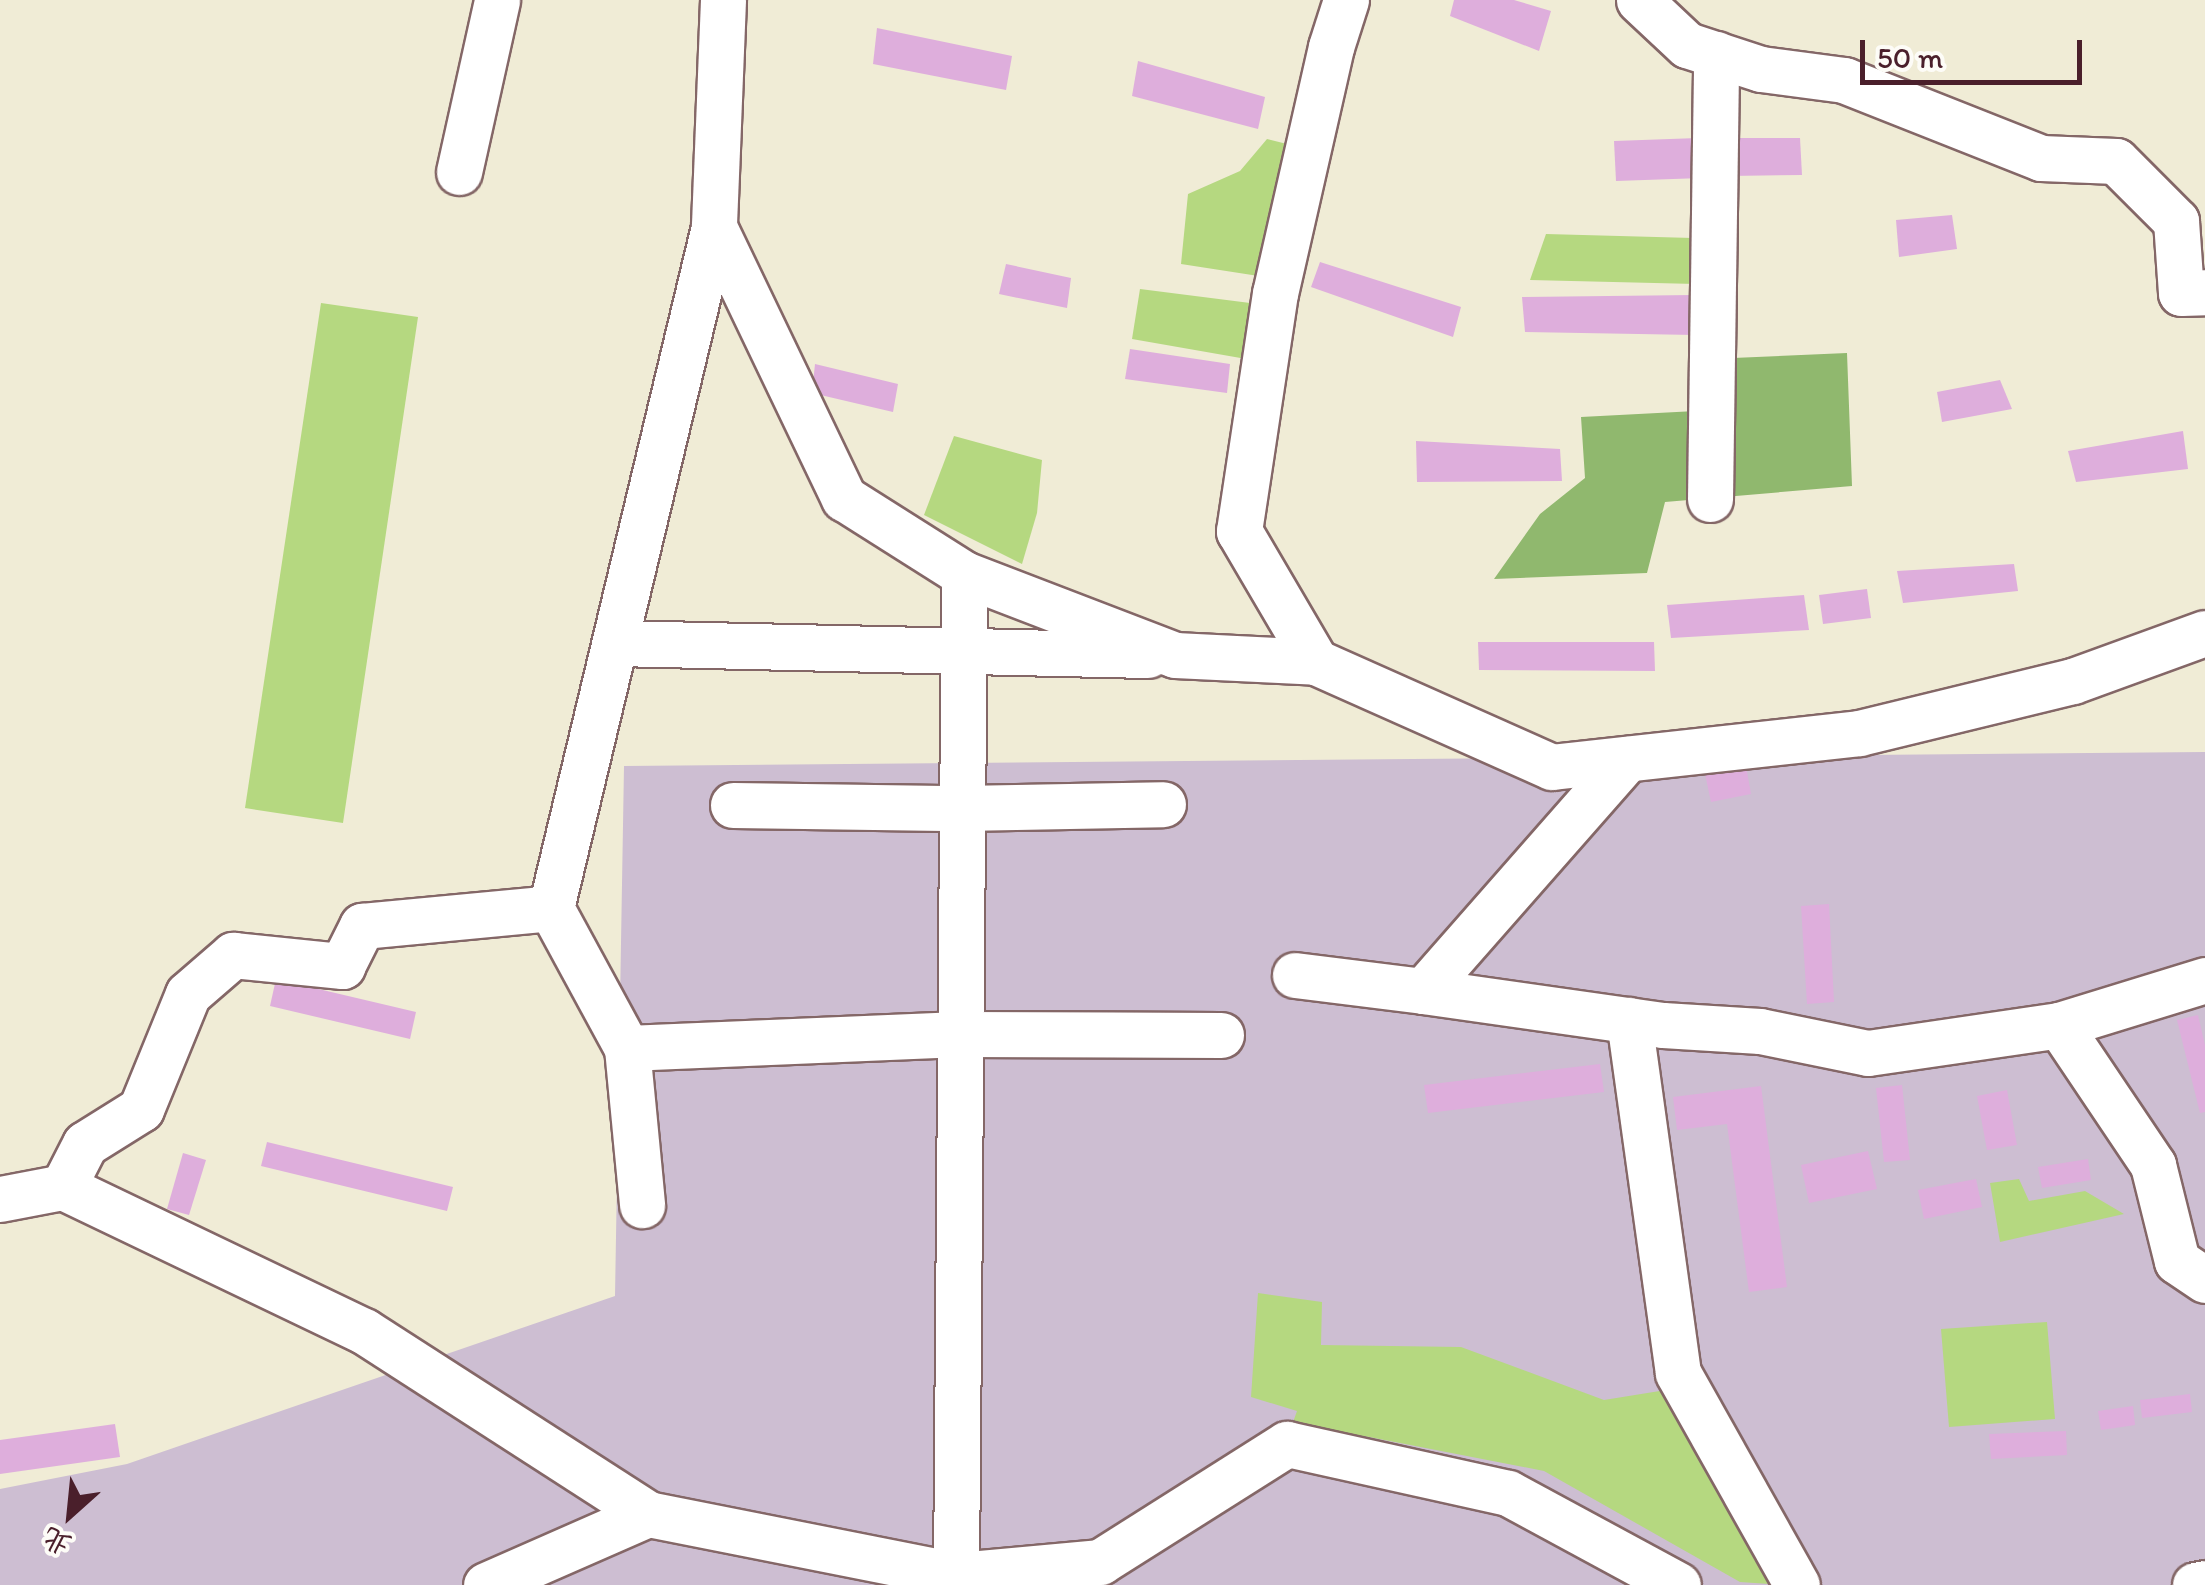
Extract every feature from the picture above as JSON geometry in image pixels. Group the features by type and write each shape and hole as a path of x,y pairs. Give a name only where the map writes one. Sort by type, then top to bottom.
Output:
{"street":[{"path":"459,172 497,0"},
{"path":"642,1205 627,1048 551,908 714,227 723,0"},
{"path":"1316,662 1239,531 1275,293 1331,47 1346,0"},
{"path":"1639,0 1687,44 1716,54 1761,69 1844,80 2041,158 2116,161 2176,220 2181,293 2205,292"},
{"path":"1710,499 1716,54"},
{"path":"714,227 844,498 964,574 1175,655"},
{"path":"956,1575 964,574"},
{"path":"614,643 1175,655 1316,662 1552,767 1859,733 2073,681 2205,632"},
{"path":"1423,990 1628,758"},
{"path":"733,804 962,808 1164,804"},
{"path":"63,1187 85,1144 142,1109 188,994 233,955 342,966 362,926 551,908"},
{"path":"1295,975 1630,1020 1760,1032 1868,1053 2059,1025 2205,980"},
{"path":"1630,1020 1678,1373 1797,1585"},
{"path":"2059,1025 2153,1165 2178,1261 2205,1280"},
{"path":"627,1048 960,1034 1221,1035"},
{"path":"0,1199 63,1187 364,1331 648,1514 956,1575 1100,1562 1287,1444 1508,1494 1678,1585"},
{"path":"486,1585 648,1514"},
{"path":"2195,1585 2205,1583"}],"shaded area":[{"path":"2205,752 2205,1585 0,1585 0,1489 127,1464 615,1296 624,766"}],"green space":[{"path":"1267,139 1295,146 1265,277 1181,264 1188,194 1240,171"},
{"path":"1546,234 1693,238 1696,284 1530,280"},
{"path":"1140,289 1258,304 1252,360 1132,339"},
{"path":"321,303 418,317 343,823 245,808"},
{"path":"1847,353 1852,486 1665,502 1647,573 1494,579 1540,514 1585,478 1581,417 1734,409 1733,358"},
{"path":"954,436 1042,460 1037,513 1022,564 924,515"},
{"path":"2019,1179 2029,1201 2085,1191 2124,1214 2000,1242 1990,1183"},
{"path":"1258,1293 1322,1302 1321,1345 1461,1347 1604,1400 1672,1389 1782,1585 1740,1582 1544,1471 1369,1437 1291,1428 1297,1411 1251,1397"},
{"path":"2047,1322 2055,1419 1949,1427 1941,1329"}],"building":[{"path":"1454,0 1514,0 1551,11 1539,51 1450,16"},
{"path":"877,28 1012,56 1006,90 873,64"},
{"path":"1138,61 1265,97 1258,129 1132,96"},
{"path":"1698,138 1702,178 1616,181 1614,141"},
{"path":"1727,138 1800,138 1802,175 1728,176"},
{"path":"1952,215 1957,249 1899,257 1896,220"},
{"path":"1320,262 1461,307 1453,337 1311,287"},
{"path":"1006,264 1071,278 1067,308 999,294"},
{"path":"1693,295 1695,335 1525,332 1522,297"},
{"path":"1130,349 1230,364 1227,393 1125,379"},
{"path":"815,364 898,384 893,412 812,393"},
{"path":"2000,380 2012,409 1942,422 1937,392"},
{"path":"2183,431 2188,469 2076,482 2068,451"},
{"path":"1416,441 1560,449 1562,481 1417,482"},
{"path":"2014,564 2018,591 1903,603 1897,571"},
{"path":"1867,589 1871,618 1823,624 1819,595"},
{"path":"1804,595 1809,630 1671,638 1667,605"},
{"path":"1478,642 1654,642 1655,671 1479,670"},
{"path":"1746,766 1751,794 1711,802 1705,774"},
{"path":"1829,904 1834,1002 1807,1004 1801,906"},
{"path":"276,979 416,1012 410,1039 270,1006"},
{"path":"2198,1015 2205,1045 2205,1112 2200,1113 2177,1020"},
{"path":"1600,1064 1604,1092 1428,1113 1424,1085"},
{"path":"1902,1085 1910,1160 1884,1162 1876,1088"},
{"path":"1761,1086 1787,1287 1749,1292 1727,1124 1677,1130 1673,1097"},
{"path":"2007,1090 2017,1145 1987,1150 1977,1096"},
{"path":"267,1142 453,1187 447,1211 261,1166"},
{"path":"1868,1151 1877,1189 1809,1203 1801,1165"},
{"path":"183,1153 206,1160 189,1215 167,1209"},
{"path":"2088,1159 2091,1180 2042,1188 2038,1167"},
{"path":"1976,1179 1982,1207 1924,1219 1918,1190"},
{"path":"2190,1394 2192,1412 2142,1418 2140,1400"},
{"path":"2133,1406 2135,1425 2101,1430 2098,1411"},
{"path":"115,1424 120,1457 0,1474 0,1440"},
{"path":"2066,1431 2067,1455 1991,1459 1989,1434"}]}
